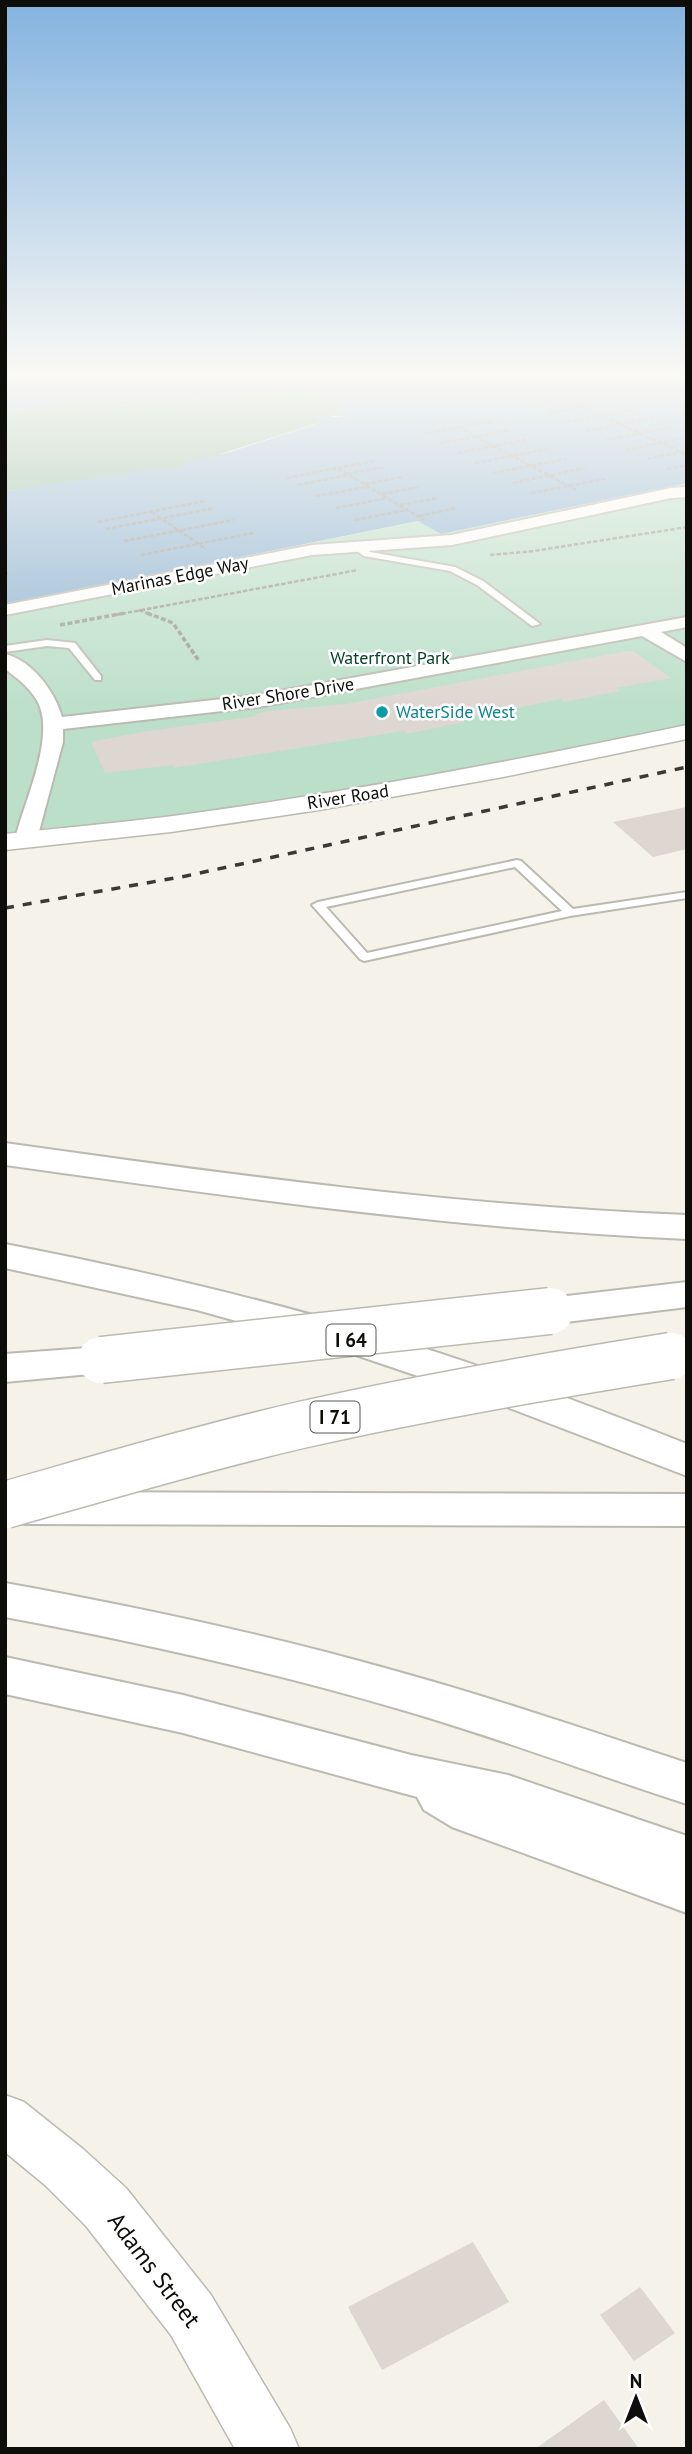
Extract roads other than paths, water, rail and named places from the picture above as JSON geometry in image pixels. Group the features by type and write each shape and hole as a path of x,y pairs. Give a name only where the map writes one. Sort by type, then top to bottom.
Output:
{"highway":[{"path":"5,1154 414,1209 578,1223 687,1227"},
{"name":"I 64","path":"5,1256 204,1299 310,1327 430,1365 581,1418 687,1461"},
{"path":"5,1368 550,1311 687,1293"},
{"name":"I 71","path":"5,1507 189,1452 328,1419 435,1396 679,1354"},
{"path":"5,1507 687,1510"},
{"path":"5,1600 71,1612 359,1679 529,1731 687,1784"},
{"path":"5,1675 183,1714 411,1775 508,1796 687,1858"},
{"path":"411,1775 470,1812 687,1891"}],"street":[{"name":"Marinas Edge Way","path":"5,610 312,550 452,540 671,493 687,492"},
{"name":"River Shore Drive","path":"54,724 258,701 687,622"},
{"path":"645,630 687,656"},
{"path":"5,660 26,673 48,699 56,736 46,773 16,840"},
{"name":"River Road","path":"16,840 194,821 371,794 503,771 687,732"},
{"name":"Adams Street","path":"5,2119 64,2167 106,2207 191,2315 269,2449"}],"lane":[{"path":"356,546 367,554 439,566 461,573 480,583 536,624"},
{"path":"5,649 47,643 72,645 98,678"},
{"path":"570,913 517,863 318,905 364,957 570,913 687,895"}],"water":[{"path":"656,490 441,534 418,521 10,604 5,602 5,491"}],"railway":[{"path":"5,908 186,876 687,767"}],"place":[{"name":"WaterSide West","path":"382,712"}],"park label":[{"name":"Waterfront Park","path":"390,658"}]}
